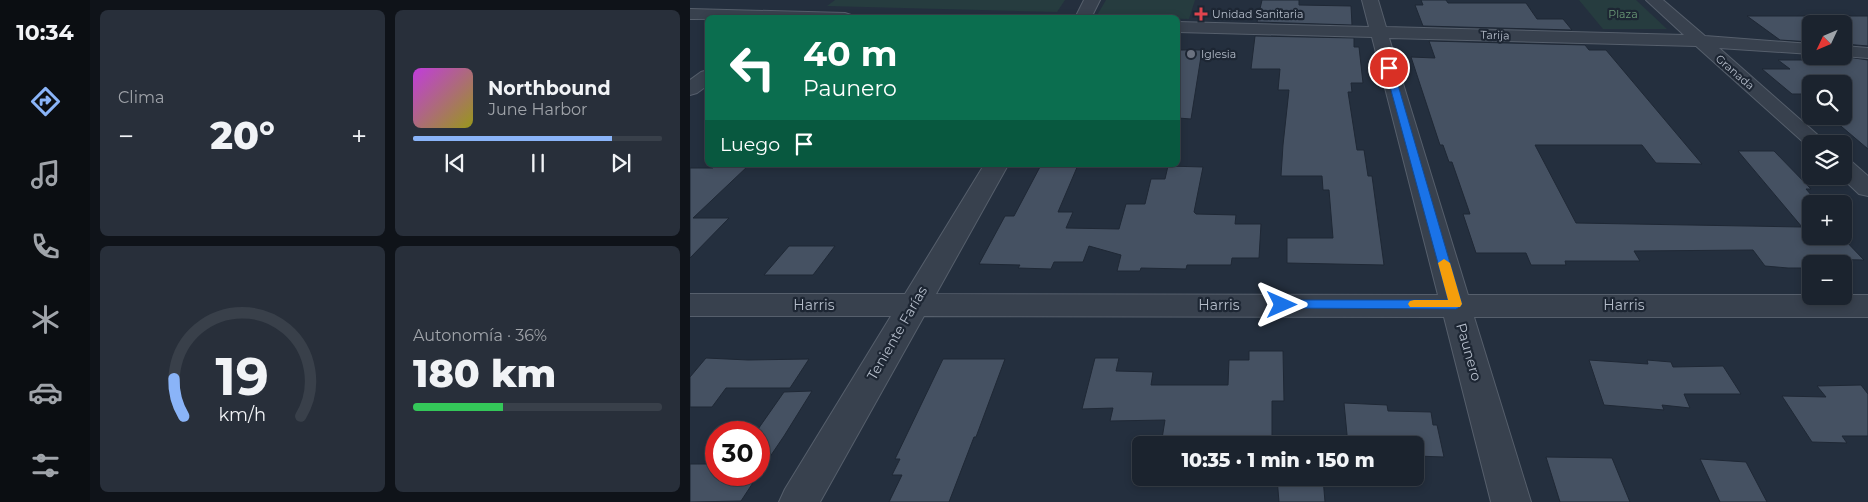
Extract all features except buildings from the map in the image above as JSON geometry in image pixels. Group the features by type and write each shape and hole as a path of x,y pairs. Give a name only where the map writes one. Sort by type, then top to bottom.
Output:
{"street":[{"path":"795,15 816,0"},
{"path":"1084,15 1092,0"},
{"name":"Paunero","path":"1370,0 1511,502"},
{"name":"Granada","path":"1654,0 1807,135"},
{"path":"690,14 724,15"},
{"name":"Tarija","path":"1180,26 1699,41 1802,48"},
{"path":"1852,52 1868,53"},
{"path":"690,89 705,78"},
{"name":"Teniente Farías","path":"798,502 995,167"},
{"path":"1852,174 1868,189"},
{"name":"Harris","path":"690,305 1456,304 1868,306"}],"green space":[{"path":"835,0 1065,0 1057,12 827,6"},
{"path":"1106,0 1195,0 1189,19 1180,19 1180,15 1097,15"},
{"name":"Plaza","path":"1579,0 1636,0 1667,29 1603,29"}],"slow traffic":[{"path":"1414,304 1456,304 1444,263"}],"place":[{"name":"Unidad Sanitaria","path":"1201,14"},
{"name":"Iglesia","path":"1191,54"}],"route":[{"path":"1282,305 1456,304 1389,68"}]}
